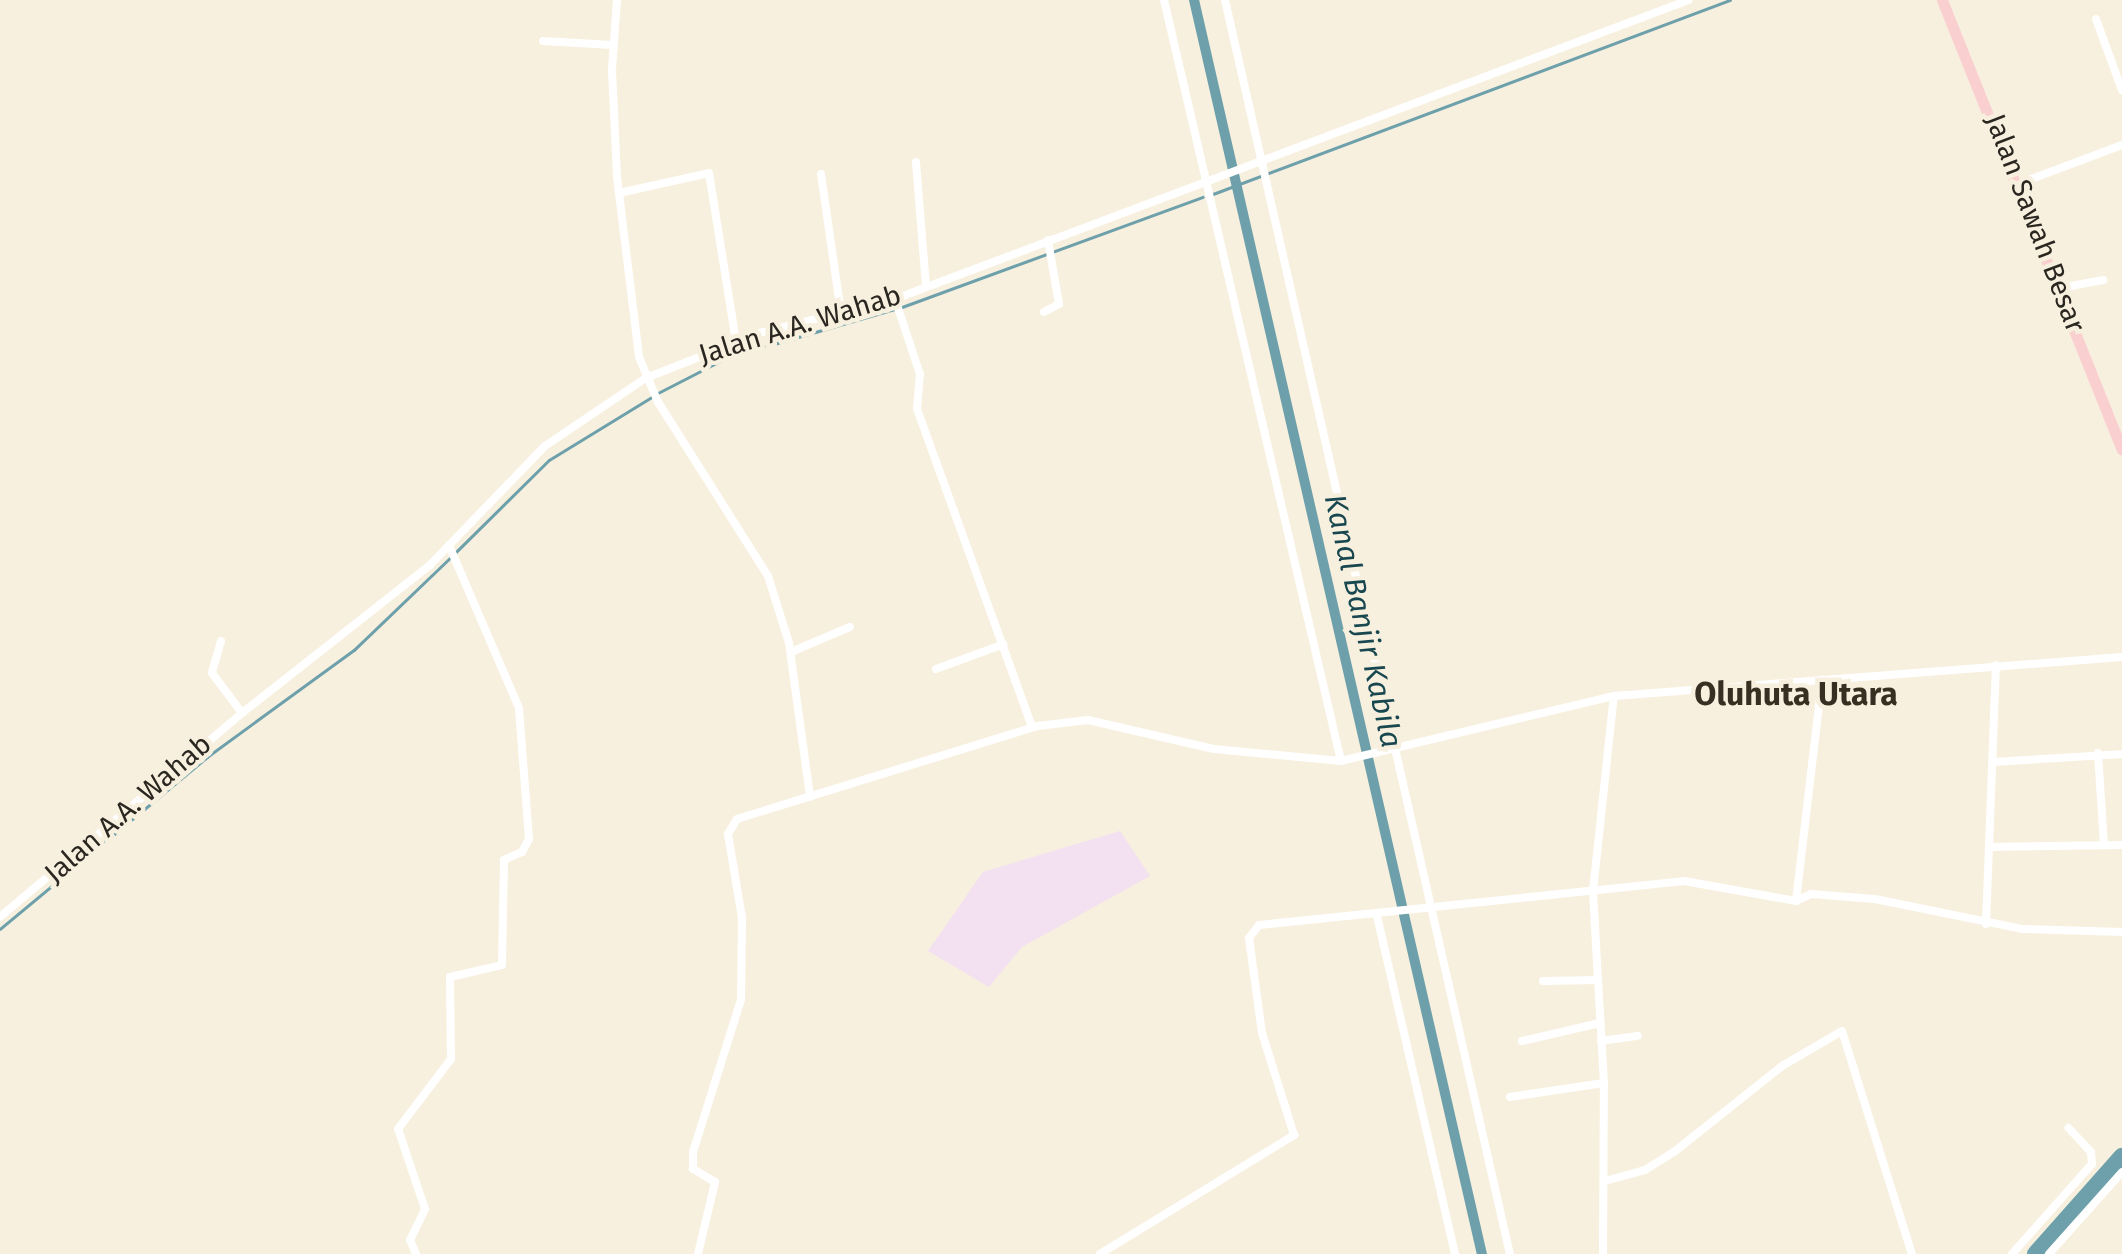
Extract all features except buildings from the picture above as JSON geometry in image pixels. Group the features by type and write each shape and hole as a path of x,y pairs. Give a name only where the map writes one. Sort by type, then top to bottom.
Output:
{"main road":[{"name":"Jalan Sawah Besar","path":"1942,0 2060,288 2116,413 2122,449"}],"street":[{"path":"617,0 612,45 619,193 648,382 762,564 790,652 810,796"},
{"path":"1164,0 1345,760"},
{"path":"1225,0 1510,1254"},
{"name":"Jalan A.A. Wahab","path":"0,917 242,713 452,553 545,446 648,382 736,342 841,312 896,304 926,286 1048,244 1207,180 1689,0"},
{"path":"2096,19 2122,90"},
{"path":"543,41 612,45"},
{"path":"2018,184 2122,146"},
{"path":"916,162 926,286"},
{"path":"619,193 709,172 736,342"},
{"path":"821,174 841,312"},
{"path":"1044,312 1058,304 1048,244"},
{"path":"2060,288 2103,280"},
{"path":"896,304 920,374 918,409 1032,727"},
{"path":"416,1254 410,1240 425,1210 398,1129 451,1058 450,977 502,965 504,860 522,852 529,839 519,708 452,553"},
{"path":"790,652 850,627"},
{"path":"221,640 214,650 219,659 213,677 242,713"},
{"path":"936,669 1004,644"},
{"path":"698,1254 714,1182 693,1169 694,1152 740,1000 742,918 728,834 737,819 1032,727 1088,720 1214,748 1345,760 1614,696 2122,657"},
{"path":"1986,924 1996,665"},
{"path":"1796,901 1822,680"},
{"path":"1603,1254 1604,1083 1593,890 1614,696"},
{"path":"2098,753 2104,845"},
{"path":"1993,762 2122,754"},
{"path":"1990,847 2122,845"},
{"path":"1100,1254 1294,1135 1262,1034 1253,930 1593,890 1699,882 1796,901 1812,894 1875,899 1986,924 2122,932"},
{"path":"1377,916 1455,1254"},
{"path":"1543,981 1598,980"},
{"path":"1522,1041 1600,1023"},
{"path":"1605,1181 1645,1170 1674,1152 1782,1066 1842,1031 1912,1254"},
{"path":"1601,1042 1638,1036"},
{"path":"1510,1097 1604,1083"},
{"path":"2012,1254 2092,1164 2091,1152 2070,1128"},
{"path":"2049,1254 2120,1179"}],"shaded area":[{"path":"1120,831 1150,876 1022,947 989,987 928,951 983,872"}],"waterway":[{"name":"Kanal Banjir Kabila","path":"1194,0 1482,1254"},
{"path":"1213,194 1730,0"},
{"path":"902,307 1203,197"},
{"path":"658,393 726,358 895,309"},
{"path":"455,553 549,460 652,397"},
{"path":"0,929 207,757 354,650 450,558"},
{"path":"2036,1254 2122,1157"}],"district":[{"name":"Oluhuta Utara","path":"1796,694"}]}
